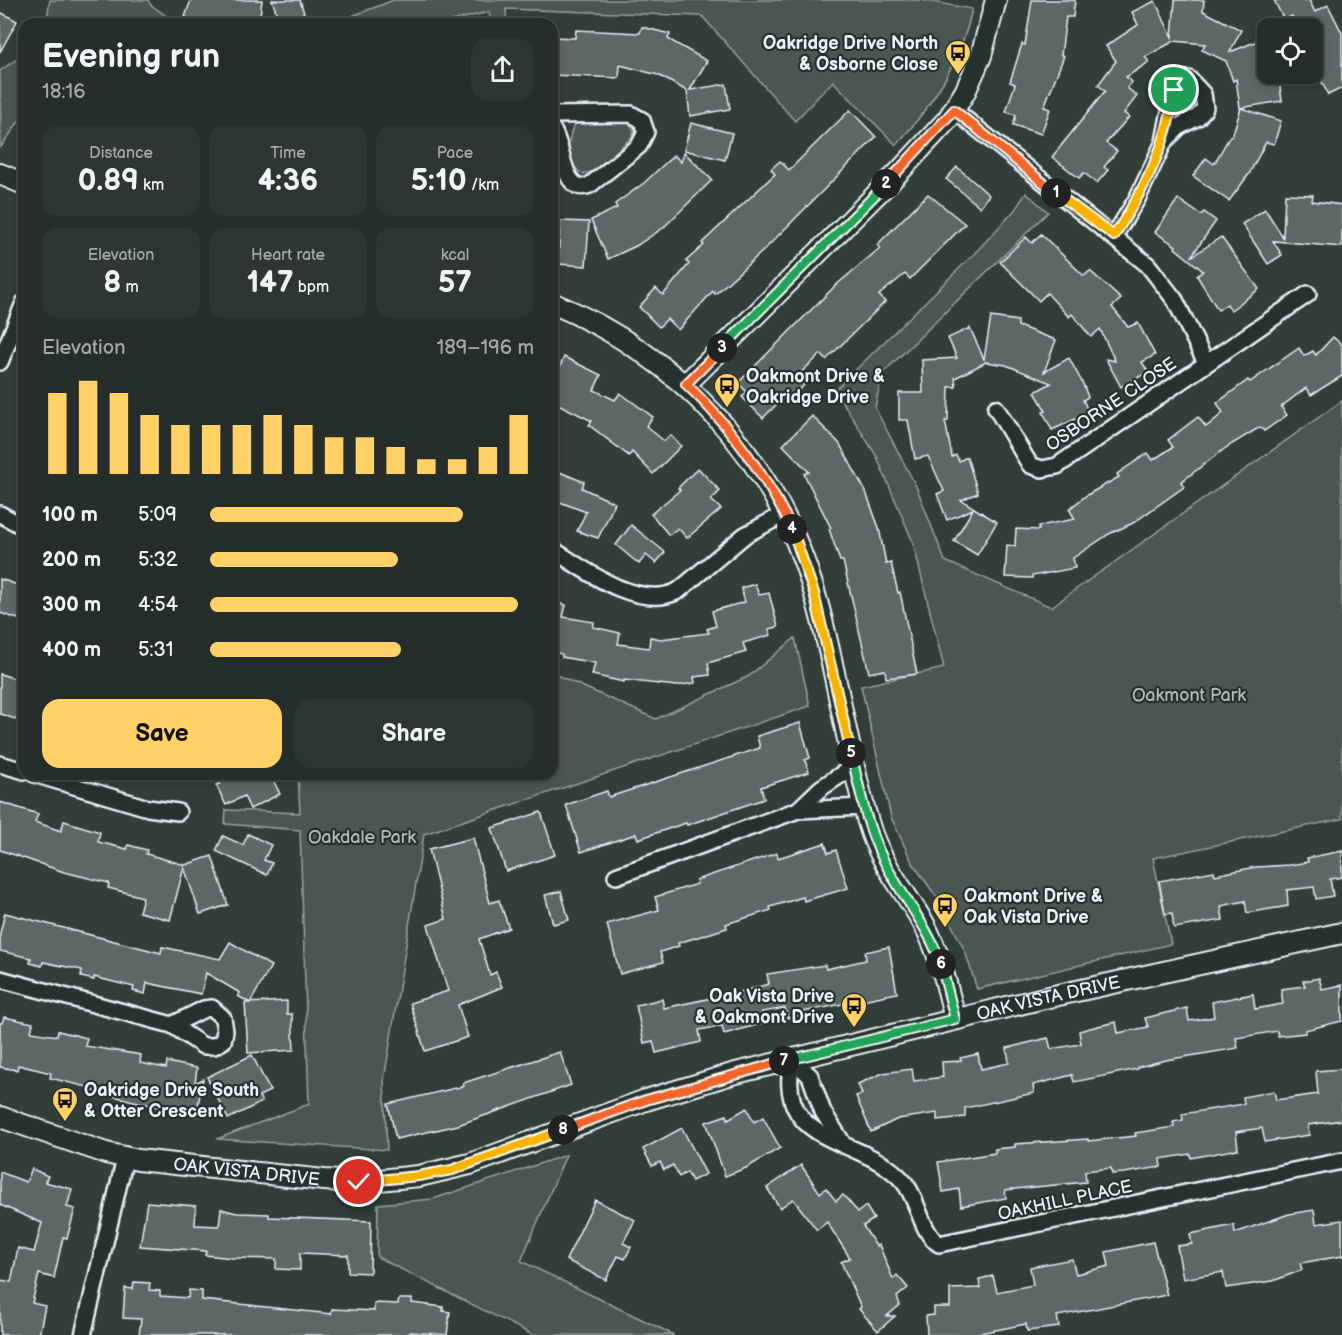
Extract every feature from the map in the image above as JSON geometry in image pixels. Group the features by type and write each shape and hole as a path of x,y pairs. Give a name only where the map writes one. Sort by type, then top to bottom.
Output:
{"street":[{"path":"686,384 898,173 954,110 981,56 996,0"},
{"name":"OSBORNE CLOSE","path":"954,110 1148,265 1168,289 1206,363"},
{"path":"558,115 631,114 642,120 646,132 639,146 583,187 569,180 558,140"},
{"path":"1114,236 1137,199 1164,142"},
{"path":"0,174 18,182"},
{"name":"OSBORNE CLOSE","path":"996,408 1027,462 1035,468 1049,468 1064,463 1308,294"},
{"path":"558,306 623,338 686,384 739,442 784,514 798,545 814,593 864,807 881,857 933,942 945,977 955,1019"},
{"path":"0,362 18,318"},
{"path":"0,514 18,524"},
{"path":"558,553 608,585 664,595 678,591 745,535 784,514"},
{"path":"0,764 18,769"},
{"path":"798,810 821,788 855,766"},
{"path":"54,780 148,808 178,812"},
{"path":"616,876 798,810 864,807"},
{"name":"OAK VISTA DRIVE","path":"0,1117 125,1158 324,1180 359,1182 418,1176 470,1164 665,1094 792,1059 955,1019 1342,933"},
{"path":"0,979 172,1026"},
{"name":"OAKHILL PLACE","path":"792,1059 787,1082 806,1123 822,1137 842,1142 897,1175 910,1190 932,1238 939,1244 946,1245 1342,1161"},
{"name":"OAKHILL PLACE","path":"792,1059 810,1076 823,1112 842,1142"},
{"path":"83,1335 125,1158"}],"green space":[{"path":"50,0 148,0 169,18 47,18"},
{"path":"394,0 921,0 972,9 953,65 922,115 896,145 833,81 795,121 702,16 506,9 507,18 490,18 489,12 464,18 347,18"},
{"path":"18,58 18,123 1,147 0,71"},
{"path":"628,121 634,130 632,137 594,171 583,174 578,170 571,157 569,142 573,127 577,122"},
{"name":"Oakmont Park","path":"1026,193 1048,212 882,374 875,408 916,486 945,561 1051,607 1342,401 1342,819 1153,858 1171,944 977,989 965,951 940,902 912,862 891,817 861,686 944,668 913,542 876,455 835,390 973,255 1014,211"},
{"name":"Oakdale Park","path":"795,638 810,706 424,834 384,1080 387,1150 217,1139 309,1104 300,830 225,824 226,810 300,813 298,780 558,780 558,676 656,719 749,676"},
{"path":"566,1155 521,1261 674,1335 533,1335 377,1257 378,1204 433,1199"}],"building":[{"path":"191,0 262,0 260,18 185,17"},
{"path":"272,0 300,0 304,13 291,18 279,18"},
{"path":"1032,0 1075,0 1073,17 1066,17 1061,55 1064,56 1044,107 1050,109 1041,134 1013,125 1016,115 1006,112 1015,84 1010,82 1022,44 1025,45"},
{"path":"1175,0 1204,0 1203,11 1241,30 1230,52 1257,41 1257,84 1280,84 1282,101 1240,108 1236,79 1233,81 1226,61 1202,50 1205,44 1174,41 1145,57 1149,62 1126,77 1132,82 1127,88 1137,96 1124,113 1129,117 1106,143 1117,151 1104,167 1108,170 1097,183 1084,173 1079,178 1052,157 1105,91 1098,85 1116,61 1106,46 1138,25 1132,12 1155,1 1172,37"},
{"path":"1274,0 1309,0 1315,12 1328,5 1342,33 1342,88 1328,95 1323,84 1323,18 1293,18 1292,16 1283,18"},
{"path":"0,12 17,21 0,52"},
{"path":"642,27 670,34 668,39 707,61 690,90 726,84 730,109 690,116 687,91 658,75 620,65 619,78 558,75 558,37 575,38 576,30 640,33"},
{"path":"1241,108 1281,121 1274,144 1266,142 1249,174 1229,201 1193,176 1206,158 1214,164 1230,136 1232,137"},
{"path":"850,110 876,137 762,252 715,294 713,291 678,330 667,319 659,327 639,307 656,288 663,295 689,264 686,261 704,245 702,243 775,174 771,169 780,161 789,170"},
{"path":"691,123 732,133 725,160 684,150"},
{"path":"684,152 712,180 663,228 636,246 608,259 591,220 617,208 615,204 644,183 674,155 681,162"},
{"path":"957,167 989,195 980,207 946,179"},
{"path":"928,194 965,224 910,279 905,274 879,295 885,302 826,360 821,354 796,377 804,385 787,402 783,398 763,418 742,397 747,392 738,383 835,286 880,248 877,245"},
{"path":"1285,194 1313,195 1312,201 1342,205 1342,247 1273,241 1282,255 1268,264 1242,224 1265,209 1283,237"},
{"path":"1178,199 1201,215 1204,212 1216,221 1191,257 1221,237 1259,289 1231,310 1227,304 1218,310 1197,276 1203,271 1175,248 1176,246 1155,232"},
{"path":"560,221 589,222 586,266 558,264"},
{"path":"1041,234 1084,276 1090,271 1121,299 1112,307 1128,327 1138,323 1155,355 1142,362 1148,372 1121,387 1106,359 1115,361 1100,329 1091,337 1072,314 1069,317 1047,293 1039,301 1000,262 1026,237 1032,243"},
{"path":"991,317 1018,321 1018,326 1056,340 1044,372 1069,358 1088,397 1083,400 1089,413 1052,430 1043,412 1046,411 1035,392 1051,383 1006,365 986,362 955,378 956,387 949,387 948,421 945,421 952,457 956,455 959,461 967,457 978,493 961,500 997,522 977,555 954,541 973,509 947,520 937,494 944,491 928,456 915,459 908,420 899,420 899,393 923,393 922,360 957,358 948,338 970,328 984,359"},
{"path":"1333,337 1342,345 1342,376 1311,395 1306,388 1281,407 1287,415 1264,431 1260,427 1227,447 1181,482 1184,487 1133,523 1109,534 1073,558 1075,568 1032,576 1032,578 1005,577 1007,545 1015,546 1016,529 1039,530 1039,526 1075,519 1069,509 1087,495 1119,477 1117,474 1148,453 1153,460 1173,447 1168,440 1198,417 1206,427 1223,413 1217,403 1248,380 1250,382 1299,348 1304,356 1313,351 1316,355"},
{"path":"564,357 601,375 594,390 615,400 620,393 653,417 646,426 664,441 670,435 681,446 653,474 632,452 629,456 589,425 592,421 558,404 558,372"},
{"path":"812,416 839,443 866,492 879,528 886,564 891,563 898,593 900,592 917,674 886,678 885,670 869,673 843,561 840,561 829,529 831,528 804,474 809,472 783,445"},
{"path":"698,468 720,491 711,500 721,509 687,538 678,528 669,535 651,514 680,490 678,488"},
{"path":"558,471 584,482 582,488 615,503 598,538 577,531 586,512 558,501"},
{"path":"631,525 665,552 656,563 646,555 639,564 616,545"},
{"path":"0,579 18,585 18,619 0,613"},
{"path":"755,584 759,595 769,593 778,627 769,629 771,635 743,643 746,652 708,663 710,675 694,677 695,683 676,686 624,680 624,682 592,675 595,663 562,657 562,654 558,653 558,603 566,605 563,617 594,622 593,627 620,633 618,644 649,648 650,637 661,639 709,633 707,629 716,626 712,611 745,602 741,588"},
{"path":"0,674 18,679 18,720 0,714"},
{"path":"800,723 810,758 805,760 809,772 761,787 764,799 687,825 686,823 638,839 636,834 581,852 566,805 607,791 609,797 760,748 757,736"},
{"path":"217,780 273,780 280,794 250,809 244,796 226,805 216,785 220,784"},
{"path":"0,802 38,814 35,822 61,831 64,821 100,832 98,842 127,849 128,845 147,850 146,854 185,865 212,856 228,905 200,914 184,867 170,920 139,912 143,897 108,888 109,883 64,872 0,850"},
{"path":"541,812 555,855 506,871 492,828"},
{"path":"248,834 271,845 264,860 272,863 267,875 216,851 223,836 243,845"},
{"path":"473,838 490,903 499,900 509,928 479,939 490,975 496,972 502,987 458,1005 468,1037 425,1051 410,1003 448,991 428,925 446,919 429,849"},
{"path":"825,843 828,853 836,850 848,888 804,901 803,897 770,907 771,910 726,924 727,928 678,943 679,946 660,952 663,962 620,974 607,924 659,910 655,897 697,884 696,880 777,853 778,858"},
{"path":"1342,851 1342,877 1330,879 1333,896 1316,899 1314,887 1287,890 1288,906 1247,913 1245,901 1221,906 1223,920 1174,928 1172,913 1165,914 1159,881 1214,871 1215,875 1256,867 1290,865 1308,862 1307,858"},
{"path":"561,891 569,920 553,924 545,895"},
{"path":"5,913 161,953 162,947 220,959 230,942 271,966 250,1003 238,996 240,993 206,973 201,994 147,983 145,994 133,991 134,987 94,977 94,980 81,977 82,970 43,962 42,966 30,963 31,958 0,951 0,933"},
{"path":"889,947 897,993 803,1012 804,1015 787,1018 785,1008 762,1012 764,1023 724,1034 722,1026 699,1030 701,1042 656,1053 653,1041 644,1043 636,1005 662,999 664,1008 740,992 769,984 767,974 825,965 826,969 866,960 865,952"},
{"path":"1319,978 1322,989 1342,985 1342,1021 1305,1030 1305,1033 1278,1036 1277,1031 1236,1038 1238,1048 1166,1060 1138,1067 1138,1069 1074,1082 1072,1075 1033,1085 1034,1093 965,1108 965,1117 937,1120 937,1113 898,1119 871,1132 856,1096 862,1094 858,1084 883,1073 912,1069 914,1081 943,1077 942,1062 961,1061 960,1058 978,1054 981,1069 1009,1063 1007,1048 1048,1038 1051,1049 1081,1044 1079,1031 1116,1022 1118,1033 1148,1027 1145,1018 1187,1008 1189,1021 1214,1017 1212,1002 1253,994 1255,1009 1283,1004 1281,989 1305,986 1303,981"},
{"path":"287,1001 287,1014 292,1014 294,1050 248,1053 245,1003"},
{"path":"4,1017 33,1023 31,1032 57,1036 58,1031 87,1038 85,1046 141,1055 140,1063 166,1068 167,1062 197,1068 195,1083 203,1079 196,1116 92,1091 92,1088 50,1078 51,1073 18,1065 17,1070 0,1067 0,1023"},
{"path":"560,1052 571,1085 458,1125 396,1139 388,1104 464,1086 463,1083"},
{"path":"252,1055 270,1091 259,1096 262,1102 228,1119 207,1077"},
{"path":"1342,1069 1342,1120 1308,1125 1309,1135 1265,1142 1262,1128 1236,1132 1238,1149 1191,1158 1190,1154 1160,1159 1161,1167 1124,1173 1112,1174 1111,1168 1085,1171 1086,1182 1005,1190 1006,1198 961,1206 959,1189 943,1192 938,1162 995,1153 995,1149 1015,1147 1015,1144 1088,1139 1088,1141 1136,1136 1135,1133 1174,1127 1173,1122 1183,1120 1182,1114 1244,1104 1243,1097 1274,1091 1276,1100 1318,1094 1316,1071"},
{"path":"747,1108 754,1122 763,1117 780,1148 746,1168 725,1176 706,1122 727,1115 728,1119"},
{"path":"682,1128 706,1174 692,1181 687,1172 679,1177 673,1165 664,1170 660,1162 652,1166 643,1149"},
{"path":"801,1165 820,1193 826,1188 836,1201 843,1195 858,1212 866,1206 874,1219 863,1226 876,1246 879,1245 893,1279 897,1275 908,1288 897,1297 900,1305 887,1316 895,1316 878,1331 859,1309 861,1307 841,1262 850,1258 827,1222 817,1230 793,1199 780,1208 767,1188"},
{"path":"32,1169 48,1176 45,1182 72,1189 67,1207 75,1209 67,1238 63,1237 54,1278 39,1274 32,1303 45,1306 39,1335 0,1335 0,1280 11,1282 18,1248 34,1252 42,1223 0,1205 0,1172 26,1182"},
{"path":"595,1200 635,1220 623,1243 631,1247 625,1259 618,1256 606,1280 566,1260"},
{"path":"147,1202 196,1206 195,1225 219,1226 221,1209 237,1213 269,1214 269,1217 371,1221 370,1273 348,1272 348,1255 300,1253 300,1270 276,1269 276,1259 233,1258 205,1255 206,1251 140,1246"},
{"path":"1314,1210 1316,1224 1342,1220 1342,1256 1300,1263 1302,1270 1273,1281 1226,1288 1223,1272 1183,1279 1177,1246 1192,1244 1190,1234 1234,1225 1235,1233 1289,1214"},
{"path":"1153,1242 1167,1295 1057,1316 1059,1327 1027,1331 1026,1324 970,1335 927,1335 926,1316 934,1315 934,1307 950,1307 950,1289 980,1288 979,1279 993,1276 997,1292 1033,1285 1030,1267 1072,1259 1076,1274 1109,1266 1106,1252"},
{"path":"134,1282 150,1283 149,1290 160,1291 160,1296 188,1298 189,1290 202,1291 202,1300 331,1314 332,1309 374,1311 374,1303 398,1304 399,1299 412,1299 412,1303 443,1307 443,1311 450,1312 447,1335 411,1332 406,1335 139,1335 141,1319 123,1318 125,1288 133,1289"}],"place":[{"name":"Oakridge Drive North & Osborne Close","path":"958,76"},
{"name":"Oakmont Drive & Oakridge Drive","path":"727,409"},
{"name":"Oakmont Drive & Oak Vista Drive","path":"945,929"},
{"name":"Oak Vista Drive & Oakmont Drive","path":"854,1029"},
{"name":"Oakridge Drive South & Otter Crescent","path":"65,1123"}],"route":[{"path":"359,1182 452,1170 646,1100 792,1059 955,1019 945,977 933,942 889,872 869,826 814,593 795,535 768,485 739,442 723,421 686,384 898,173 954,110 1084,216 1114,236 1137,199 1164,142 1172,111 1174,90"}]}
